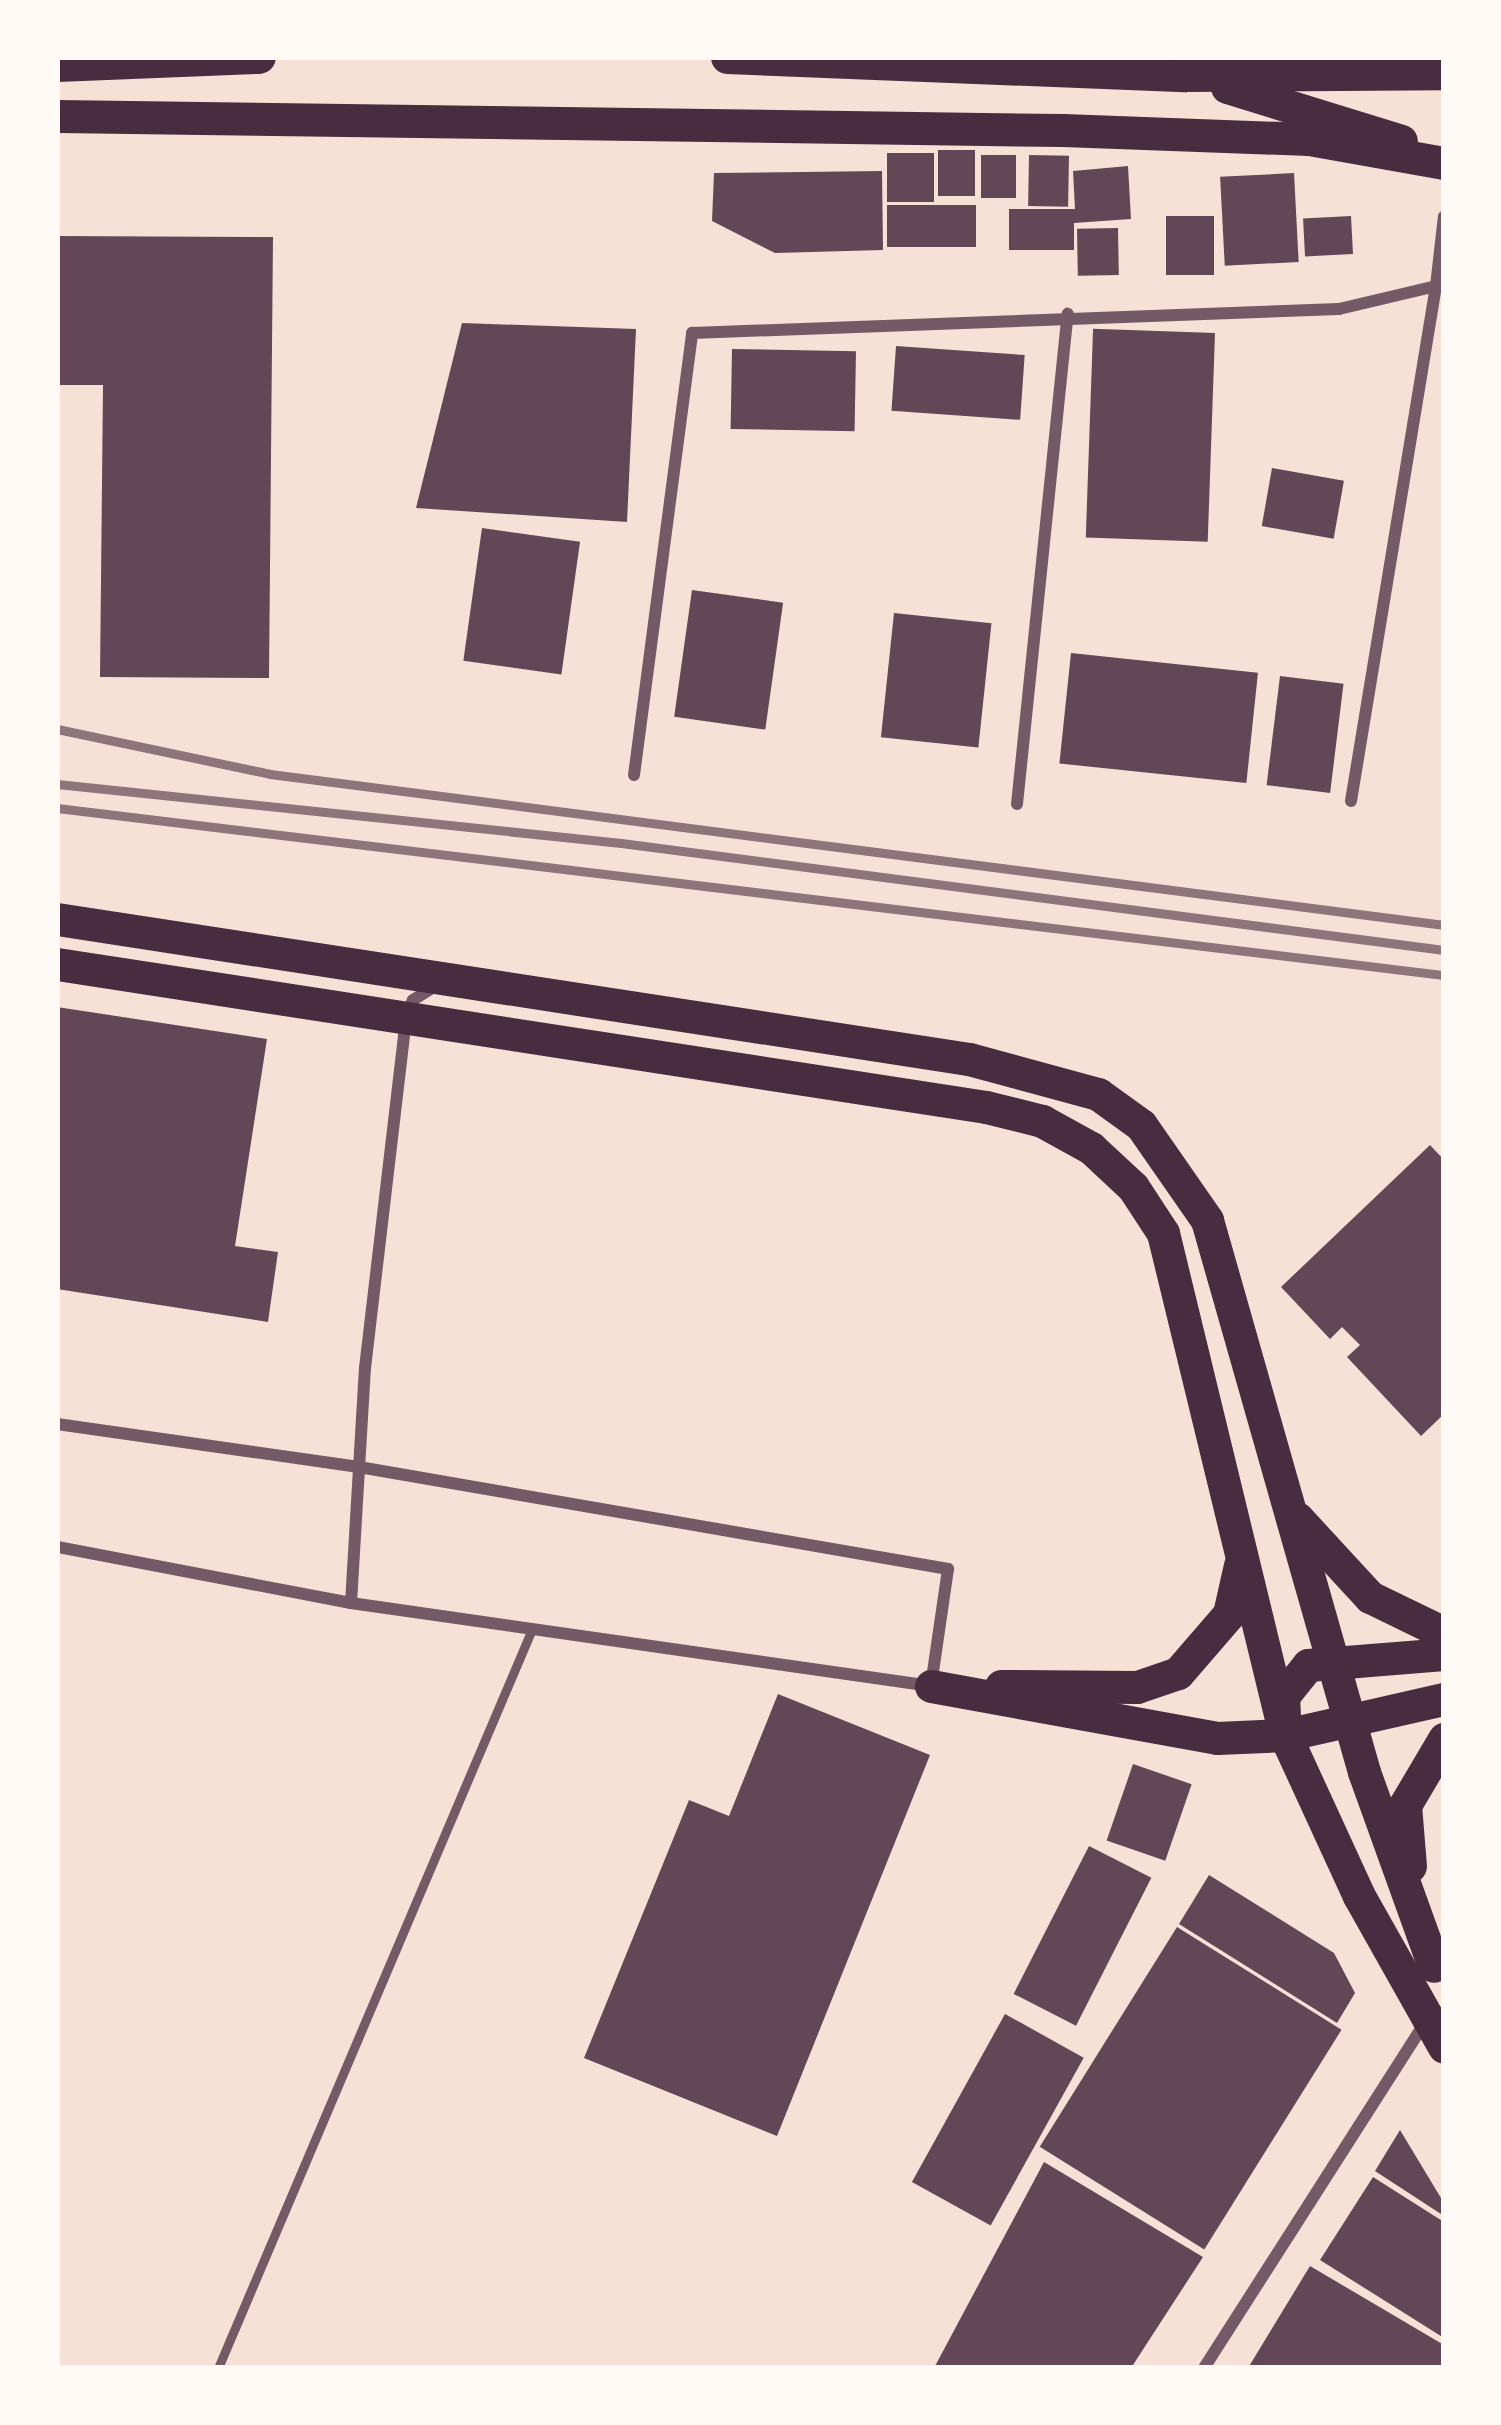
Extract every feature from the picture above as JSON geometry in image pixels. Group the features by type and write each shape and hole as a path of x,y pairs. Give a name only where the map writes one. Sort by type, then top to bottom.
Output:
{"highway":[{"path":"57,64 259,57"},
{"path":"727,57 1185,75 1444,73"},
{"path":"1185,75 1357,122 1444,163"},
{"path":"57,116 1241,136 1309,139 1444,163"},
{"path":"57,919 969,1059 1098,1094 1141,1125 1207,1220 1274,1474 1437,2006"},
{"path":"57,964 986,1107 1042,1120 1091,1148 1133,1187 1163,1233 1286,1735 1359,1896 1437,2006"},
{"path":"1274,1474 1340,1572 1410,1622 1444,1633"},
{"path":"931,1686 1137,1687 1178,1673 1228,1614 1242,1580 1237,1528"},
{"path":"1286,1735 1283,1696 1293,1676 1329,1658 1444,1654"},
{"path":"931,1686 1149,1731 1286,1735 1444,1699"},
{"path":"1437,2006 1406,1848 1405,1805 1444,1739"}],"street":[{"path":"1351,800 1444,215"},
{"path":"634,775 692,333 1068,314 1339,309 1436,286"},
{"path":"1017,804 1068,314"},
{"path":"351,1604 359,1467 406,1017 429,987 514,986"},
{"path":"57,1424 359,1467 948,1569 931,1686 351,1604 57,1547"},
{"path":"1204,2368 1437,2006"}],"lane":[{"path":"218,2368 532,1629"}],"building":[{"path":"938,150 975,150 975,196 938,196"},
{"path":"887,153 934,153 934,202 887,202"},
{"path":"981,155 1016,155 1016,198 981,198"},
{"path":"1029,155 1069,156 1068,207 1028,206"},
{"path":"1128,166 1131,219 1074,223 1074,250 1009,250 1009,209 1075,209 1073,171"},
{"path":"882,171 883,250 775,253 712,221 714,173"},
{"path":"1294,173 1299,262 1225,266 1220,177"},
{"path":"887,205 976,205 976,247 887,247"},
{"path":"1166,216 1214,216 1214,275 1166,275"},
{"path":"1351,216 1353,254 1305,256 1303,219"},
{"path":"1118,228 1119,275 1078,276 1077,229"},
{"path":"57,236 273,237 269,678 100,677 103,385 57,385"},
{"path":"462,323 636,329 627,522 416,508"},
{"path":"1093,329 1215,333 1208,542 1086,538"},
{"path":"896,346 1025,355 1020,420 891,411"},
{"path":"732,349 856,351 855,431 731,429"},
{"path":"1272,468 1344,481 1334,539 1262,526"},
{"path":"482,528 580,542 561,674 463,661"},
{"path":"692,590 783,603 765,730 674,717"},
{"path":"894,613 991,623 978,748 881,737"},
{"path":"1071,653 1258,673 1246,783 1059,763"},
{"path":"1280,676 1344,684 1330,793 1267,785"},
{"path":"57,1007 267,1039 235,1246 278,1252 268,1322 57,1289"},
{"path":"1430,1145 1444,1160 1444,1414 1421,1436 1347,1357 1360,1345 1342,1327 1330,1339 1281,1287"},
{"path":"778,1694 930,1755 777,2136 584,2058 689,1800 729,1816"},
{"path":"1133,1764 1192,1784 1165,1861 1107,1841"},
{"path":"1089,1846 1151,1878 1076,2026 1014,1994"},
{"path":"1209,1875 1334,1953 1355,1993 1337,2023 1179,1924"},
{"path":"1177,1927 1342,2030 1204,2249 1040,2147"},
{"path":"1005,2014 1084,2058 991,2226 912,2182"},
{"path":"1400,2130 1444,2203 1444,2216 1375,2171"},
{"path":"1044,2162 1203,2257 1131,2368 934,2368"},
{"path":"1373,2177 1444,2222 1444,2338 1320,2260"},
{"path":"1310,2266 1444,2345 1444,2368 1248,2368"}],"railway":[{"path":"57,729 270,774 1444,925"},
{"path":"57,784 621,843 1444,950"},
{"path":"57,808 1444,975"}]}
